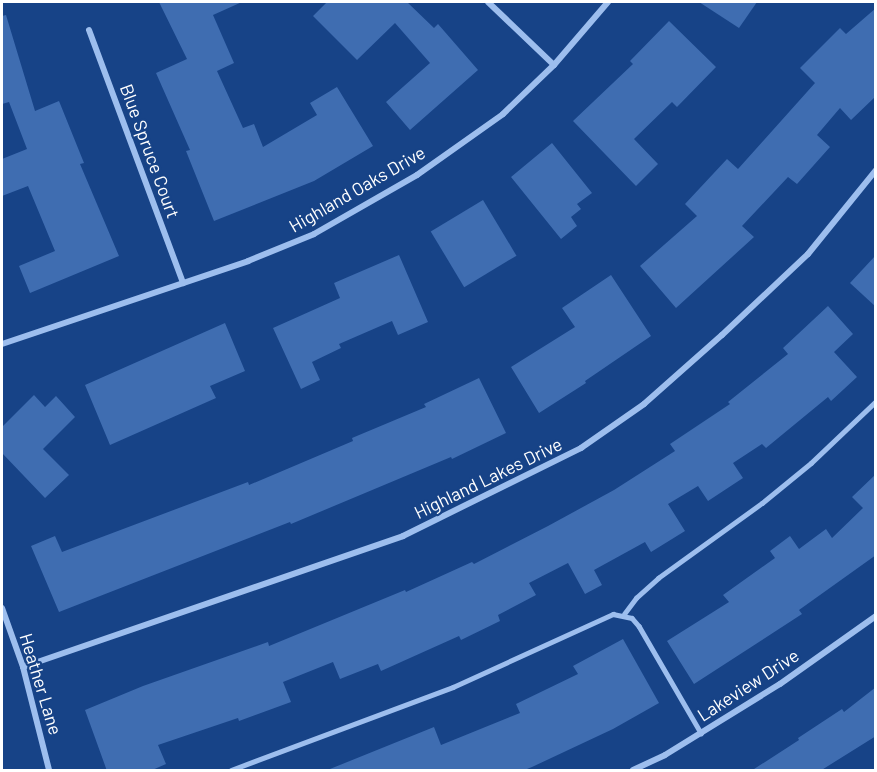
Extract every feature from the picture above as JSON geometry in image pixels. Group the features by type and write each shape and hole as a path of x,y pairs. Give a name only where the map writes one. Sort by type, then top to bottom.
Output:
{"street":[{"path":"488,2 554,65"},
{"name":"Highland Oaks Drive","path":"2,344 248,261 314,234 417,175 503,114 554,65 608,2"},
{"name":"Blue Spruce Court","path":"88,30 183,283"},
{"name":"Highland Lakes Drive","path":"23,667 403,536 527,477 581,448 644,404 808,254 876,170"},
{"name":"Heather Lane","path":"2,608 23,667 50,771"},
{"name":"Lakeview Drive","path":"633,771 701,733 780,684 876,616"}],"lane":[{"path":"624,614 636,598 658,578 771,496 811,463 876,401"},
{"path":"231,771 453,687 613,614 624,614 632,618 639,627 701,733"}],"building":[{"path":"159,2 242,2 213,15 234,63 217,71 243,128 254,124 263,147 317,115 310,103 337,87 373,146 314,181 214,221 186,151 190,150 156,73 187,59"},
{"path":"327,2 407,2 434,28 438,24 478,70 410,130 386,102 430,63 395,23 357,60 313,16"},
{"path":"699,2 757,2 739,28"},
{"path":"876,8 876,96 851,120 840,108 817,135 830,147 797,184 788,177 742,226 754,237 676,308 640,266 697,216 685,204 727,159 738,169 815,83 800,68 840,28 846,34"},
{"path":"6,15 35,111 59,101 84,163 80,164 119,256 30,293 19,266 55,251 28,186 2,196 2,159 27,149 9,102 2,104 2,16"},
{"path":"669,21 716,67 677,107 672,102 634,139 658,164 636,186 573,121 633,64 630,61"},
{"path":"552,143 592,193 577,204 581,209 571,217 577,226 561,239 511,177"},
{"path":"483,200 516,256 464,287 431,231"},
{"path":"399,255 428,322 398,335 392,321 339,344 341,348 312,362 320,380 301,389 273,328 340,298 334,283"},
{"path":"876,255 876,307 850,283"},
{"path":"611,275 651,336 585,381 586,383 539,413 511,367 575,327 562,308"},
{"path":"828,306 853,334 834,352 857,377 831,401 828,397 766,448 762,444 733,463 743,478 708,501 698,486 668,504 685,531 651,552 645,542 594,570 602,585 585,594 568,563 529,583 536,595 498,615 500,621 461,640 459,636 381,671 378,664 340,679 333,662 283,682 291,702 239,721 238,718 158,745 166,764 150,771 107,771 85,710 143,686 268,642 269,646 405,590 406,592 472,562 474,564 548,526 614,490 675,451 670,444 730,404 728,402 788,354 783,348"},
{"path":"225,323 245,371 210,386 216,398 110,445 85,385"},
{"path":"479,378 506,433 452,459 451,457 291,524 290,522 59,612 31,546 55,536 62,552 248,482 249,485 353,441 352,438 426,407 424,404"},
{"path":"34,395 45,407 56,396 75,417 43,449 69,475 45,498 2,453 2,427"},
{"path":"876,474 876,555 799,610 802,614 694,684 667,641 729,602 723,595 775,558 770,551 790,536 799,549 826,529 832,538 863,508 852,497"},
{"path":"623,639 659,703 613,729 532,767 522,771 325,771 434,727 441,745 520,713 516,704 578,674 573,666"},
{"path":"876,687 876,736 820,771 751,771 842,709 844,712"}]}
